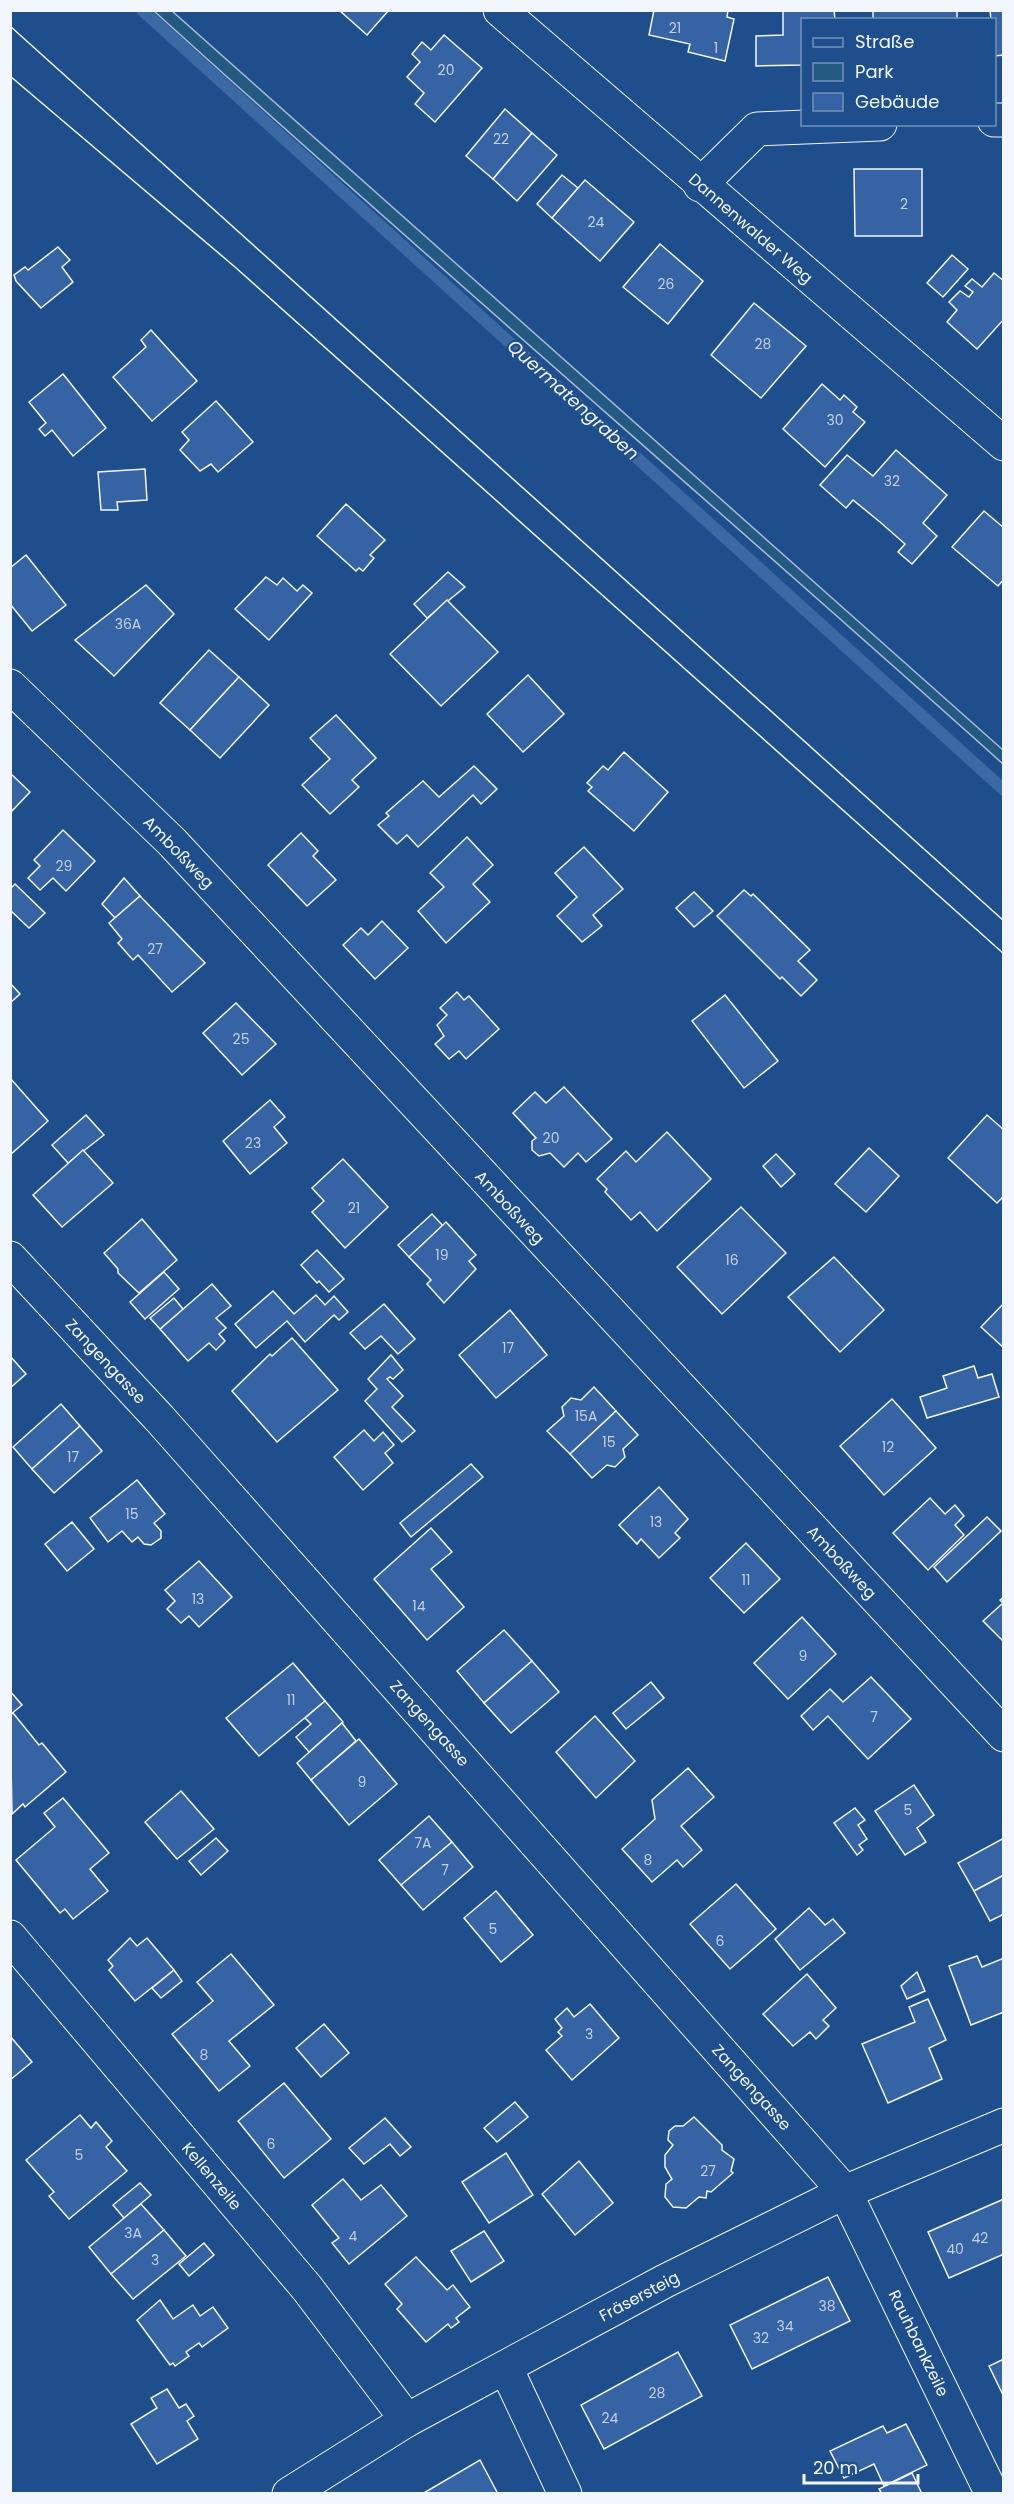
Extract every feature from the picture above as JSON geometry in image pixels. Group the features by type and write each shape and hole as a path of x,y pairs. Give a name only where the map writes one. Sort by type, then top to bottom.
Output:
{"street":[{"name":"Dannenwalder Weg","path":"501,10 700,185 1004,444"},
{"path":"700,185 757,129 831,126"},
{"name":"Amboßweg","path":"10,686 172,842 1004,1735"},
{"name":"Zangengasse","path":"10,1258 160,1419 845,2192"},
{"name":"Kellenzeile","path":"10,1937 307,2288 406,2420"},
{"name":"Fräsersteig","path":"289,2493 406,2420 665,2282 845,2192 1004,2125"},
{"name":"Rauhbankzeile","path":"845,2192 992,2493"},
{"path":"506,2368 565,2493"}],"green space":[{"path":"154,11 172,11 1003,750 1003,764 365,200"}],"building":[{"path":"339,10 389,10 367,35"},
{"path":"654,10 728,10 727,17 734,19 725,61 688,52 690,44 649,35"},
{"path":"783,10 834,10 835,18 801,18 801,65 756,66 756,36 783,35"},
{"path":"873,10 957,10 957,18 873,18"},
{"path":"990,10 1004,10 1004,55 996,56 996,18 991,18"},
{"path":"444,35 482,68 435,122 415,104 424,93 407,77 420,62 412,54 422,42 431,50"},
{"path":"505,109 532,133 493,179 466,156"},
{"path":"532,133 557,155 517,201 493,179"},
{"path":"854,169 922,169 922,236 855,236"},
{"path":"562,175 578,188 552,218 537,204"},
{"path":"585,180 634,222 600,261 552,218"},
{"path":"660,244 703,281 668,324 623,287"},
{"path":"58,247 70,260 62,267 73,282 41,308 16,281 14,275 25,267 28,270"},
{"path":"952,255 968,269 943,297 927,283"},
{"path":"994,273 1004,281 1004,319 977,349 947,322 957,310 949,302 960,291 969,297 973,292 965,286 972,279 982,287"},
{"path":"754,303 806,346 761,398 711,355"},
{"path":"151,330 197,381 152,421 113,377 146,347 141,340"},
{"path":"63,374 106,428 73,456 52,430 45,436 39,429 46,423 29,402"},
{"path":"822,384 840,400 844,395 857,407 853,412 865,422 825,467 783,429"},
{"path":"216,401 253,442 218,472 211,464 200,471 180,450 189,440 182,432"},
{"path":"896,450 947,495 923,523 937,536 912,564 898,552 905,544 880,522 853,500 846,508 820,485 847,455 873,476"},
{"path":"145,469 147,500 117,502 118,510 101,510 98,472"},
{"path":"346,504 385,540 370,555 374,558 363,571 359,568 356,571 317,536"},
{"path":"984,511 1004,528 1004,579 998,586 952,547"},
{"path":"26,555 66,605 32,631 10,604 10,568"},
{"path":"448,572 465,587 427,618 414,604"},
{"path":"266,577 277,585 283,578 297,591 303,585 312,593 269,640 235,609"},
{"path":"146,585 174,614 114,676 75,640"},
{"path":"447,600 498,652 441,706 390,654"},
{"path":"209,650 239,677 190,730 160,703"},
{"path":"528,675 564,714 523,752 487,714"},
{"path":"239,677 269,705 220,758 190,730"},
{"path":"336,715 376,758 352,780 359,787 330,814 302,785 330,759 310,738"},
{"path":"624,752 668,792 634,831 588,791 592,787 587,783 603,766 608,770"},
{"path":"474,766 497,789 481,804 473,795 418,847 407,835 397,844 378,825 389,816 386,813 423,781 439,797"},
{"path":"10,773 30,792 10,813"},
{"path":"63,830 95,861 66,891 53,878 40,890 28,878 40,866 34,860"},
{"path":"301,833 318,851 313,856 336,880 307,906 268,865"},
{"path":"467,837 493,865 473,884 490,902 446,943 418,911 444,887 430,873"},
{"path":"584,847 623,889 593,915 602,926 582,942 557,916 577,897 555,873"},
{"path":"124,878 140,896 115,918 102,904"},
{"path":"15,884 45,913 29,928 10,910 10,889"},
{"path":"744,890 751,896 753,894 810,950 798,961 817,980 801,996 782,977 780,979 717,916"},
{"path":"694,892 713,911 694,927 676,908"},
{"path":"140,896 205,963 172,992 138,955 133,960 118,943 122,939 109,923"},
{"path":"382,921 408,948 375,979 343,945 361,928 368,935"},
{"path":"10,983 20,994 10,1003"},
{"path":"457,992 464,1000 469,996 499,1029 466,1059 459,1051 449,1059 435,1044 444,1036 437,1025 447,1015 440,1008"},
{"path":"725,995 778,1061 744,1088 692,1021"},
{"path":"236,1003 276,1044 242,1075 203,1033"},
{"path":"10,1078 48,1121 10,1155"},
{"path":"564,1087 612,1139 586,1162 578,1153 564,1167 550,1153 539,1156 532,1150 532,1141 536,1138 513,1113 535,1092 546,1103"},
{"path":"270,1100 285,1117 274,1127 287,1143 250,1174 223,1141"},
{"path":"86,1115 104,1135 68,1163 52,1145"},
{"path":"987,1115 1004,1130 1004,1196 997,1203 948,1158"},
{"path":"667,1132 711,1179 657,1231 640,1212 631,1220 605,1192 607,1189 597,1179 626,1151 636,1162"},
{"path":"869,1148 899,1176 866,1212 835,1184"},
{"path":"83,1150 113,1183 62,1227 33,1195"},
{"path":"776,1154 795,1174 781,1187 763,1166"},
{"path":"343,1159 388,1207 345,1248 312,1212 324,1201 312,1188"},
{"path":"741,1207 786,1253 722,1314 677,1267"},
{"path":"432,1214 443,1226 409,1257 398,1245"},
{"path":"142,1219 177,1260 139,1293 118,1273 118,1269 104,1253"},
{"path":"446,1222 476,1255 469,1261 476,1269 444,1303 427,1284 431,1280 409,1257"},
{"path":"317,1250 344,1279 329,1292 319,1281 317,1283 301,1265"},
{"path":"834,1257 884,1310 840,1352 788,1297"},
{"path":"164,1272 179,1289 145,1319 130,1302"},
{"path":"212,1284 231,1306 216,1318 226,1328 219,1334 225,1341 216,1350 209,1343 188,1361 160,1329"},
{"path":"273,1291 294,1314 316,1295 325,1305 334,1296 348,1312 339,1320 334,1315 305,1342 287,1321 256,1348 235,1324"},
{"path":"174,1298 183,1309 160,1329 150,1318"},
{"path":"1004,1303 1004,1348 981,1327"},
{"path":"384,1304 415,1339 398,1354 381,1336 365,1349 350,1333"},
{"path":"510,1310 547,1355 496,1398 459,1355"},
{"path":"292,1338 338,1390 277,1442 232,1391 270,1354 272,1356"},
{"path":"391,1355 403,1370 393,1379 390,1377 387,1379 403,1396 392,1407 415,1431 402,1442 365,1401 377,1389 368,1379"},
{"path":"10,1356 26,1374 10,1388"},
{"path":"974,1366 978,1378 992,1374 999,1397 927,1418 920,1397 947,1388 943,1376"},
{"path":"594,1387 616,1411 570,1454 547,1431 564,1416 562,1407 571,1398 581,1400"},
{"path":"892,1399 936,1448 884,1495 840,1446"},
{"path":"61,1404 80,1426 32,1469 13,1447"},
{"path":"616,1411 638,1435 623,1449 625,1457 615,1467 607,1465 592,1478 570,1454"},
{"path":"80,1426 102,1451 54,1493 32,1469"},
{"path":"364,1430 374,1441 383,1432 394,1445 385,1453 393,1463 363,1490 334,1457"},
{"path":"471,1464 483,1477 411,1537 400,1523"},
{"path":"137,1480 165,1514 154,1523 161,1531 161,1538 151,1545 144,1544 138,1537 132,1542 122,1531 108,1542 90,1518"},
{"path":"659,1487 688,1519 675,1533 680,1538 659,1558 641,1539 637,1544 619,1525"},
{"path":"930,1498 945,1514 955,1505 964,1516 955,1525 964,1535 928,1570 893,1533"},
{"path":"987,1517 1001,1531 947,1582 934,1567"},
{"path":"72,1522 94,1549 67,1571 45,1544"},
{"path":"431,1528 452,1552 431,1569 464,1607 427,1640 374,1579"},
{"path":"746,1543 780,1579 744,1613 710,1578"},
{"path":"199,1561 232,1597 199,1627 189,1616 181,1623 167,1609 175,1601 165,1590"},
{"path":"1004,1597 1004,1642 983,1621 1003,1603 1000,1600"},
{"path":"802,1617 836,1654 788,1699 754,1663"},
{"path":"504,1630 532,1661 484,1703 457,1671"},
{"path":"532,1661 559,1692 511,1733 484,1703"},
{"path":"293,1663 325,1701 259,1756 226,1718"},
{"path":"871,1677 911,1719 868,1759 828,1716 813,1730 801,1716 830,1689 843,1702"},
{"path":"651,1682 664,1698 626,1729 613,1713"},
{"path":"10,1691 22,1705 10,1715"},
{"path":"325,1701 343,1722 309,1752 296,1737 311,1724 305,1718"},
{"path":"13,1713 39,1745 42,1743 66,1772 25,1807 23,1804 12,1814 10,1715"},
{"path":"595,1716 635,1761 596,1798 556,1752"},
{"path":"342,1723 356,1741 311,1780 297,1763"},
{"path":"359,1739 397,1784 349,1825 311,1780"},
{"path":"688,1768 714,1797 681,1826 702,1850 683,1867 677,1860 652,1882 622,1849 655,1819 652,1800"},
{"path":"914,1785 934,1815 917,1828 926,1842 905,1855 875,1811"},
{"path":"181,1791 214,1829 177,1859 145,1822"},
{"path":"63,1798 109,1853 90,1869 108,1891 73,1919 65,1909 60,1913 16,1860 55,1827 44,1813"},
{"path":"855,1808 865,1820 858,1825 867,1839 859,1845 863,1850 857,1855 834,1823"},
{"path":"429,1816 452,1842 401,1885 379,1860"},
{"path":"216,1838 228,1851 201,1875 189,1861"},
{"path":"1004,1838 1004,1875 974,1891 958,1863"},
{"path":"452,1842 473,1867 423,1910 401,1885"},
{"path":"1004,1875 1004,1914 990,1921 974,1891"},
{"path":"736,1884 776,1929 730,1969 690,1924"},
{"path":"496,1891 533,1935 501,1962 464,1918"},
{"path":"809,1908 825,1925 833,1919 845,1933 800,1970 775,1939"},
{"path":"130,1938 137,1946 147,1938 174,1970 135,2001 109,1970 113,1966 108,1960"},
{"path":"231,1954 274,2005 229,2041 250,2066 219,2091 172,2034 213,2001 197,1982"},
{"path":"977,1956 982,1967 1004,1958 1004,2012 971,2025 949,1966"},
{"path":"174,1970 182,1981 161,1998 152,1988"},
{"path":"917,1972 925,1991 907,1999 901,1986"},
{"path":"807,1974 836,2008 823,2020 829,2026 816,2039 810,2032 793,2046 763,2014"},
{"path":"928,1999 946,2040 929,2048 942,2079 888,2103 862,2044 915,2022 909,2007"},
{"path":"590,2004 619,2038 572,2080 546,2050 562,2036 558,2032 562,2028 555,2019 567,2008 574,2017"},
{"path":"324,2024 349,2053 321,2077 296,2048"},
{"path":"10,2036 32,2062 10,2080"},
{"path":"284,2083 331,2139 284,2178 238,2121"},
{"path":"515,2102 528,2117 497,2142 484,2128"},
{"path":"80,2115 91,2128 96,2122 112,2141 106,2147 127,2171 69,2219 49,2196 54,2192 26,2160"},
{"path":"694,2117 722,2145 722,2150 734,2159 731,2171 733,2173 711,2192 707,2191 706,2198 699,2197 686,2208 673,2207 665,2197 666,2184 672,2179 665,2167 665,2155 673,2145 668,2140 669,2131 675,2126 683,2126"},
{"path":"385,2118 411,2147 400,2156 390,2144 364,2164 349,2148"},
{"path":"506,2153 533,2195 489,2223 462,2182"},
{"path":"579,2161 613,2203 575,2235 542,2194"},
{"path":"343,2179 361,2200 381,2185 407,2216 349,2264 332,2243 339,2238 312,2205"},
{"path":"140,2183 151,2195 124,2218 113,2205"},
{"path":"1004,2199 1004,2254 949,2278 928,2232"},
{"path":"141,2204 164,2230 111,2274 89,2247"},
{"path":"164,2230 186,2256 133,2299 111,2274"},
{"path":"484,2231 504,2261 471,2282 451,2251"},
{"path":"204,2243 214,2255 189,2276 179,2264"},
{"path":"416,2257 447,2290 453,2285 470,2307 456,2318 459,2322 451,2328 448,2324 426,2342 397,2309 402,2304 385,2284"},
{"path":"828,2277 850,2321 752,2369 730,2325"},
{"path":"160,2300 173,2319 193,2305 200,2316 213,2307 228,2328 202,2347 199,2343 186,2352 189,2356 175,2366 173,2363 170,2365 137,2320"},
{"path":"678,2352 702,2396 604,2449 581,2405"},
{"path":"1004,2359 1004,2397 989,2366"},
{"path":"167,2389 179,2408 186,2404 194,2416 187,2421 198,2439 157,2464 131,2424 157,2408 151,2398"},
{"path":"906,2424 927,2465 884,2486 874,2464 844,2478 830,2451 883,2426 887,2433"},
{"path":"480,2460 498,2494 422,2494"},
{"path":"912,2473 922,2494 882,2494 879,2489"}],"waterway":[{"name":"Quermatengraben","path":"142,10 1004,790"}],"tram line":[{"path":"10,26 1004,921"},
{"path":"10,76 235,267 1004,954"}]}
